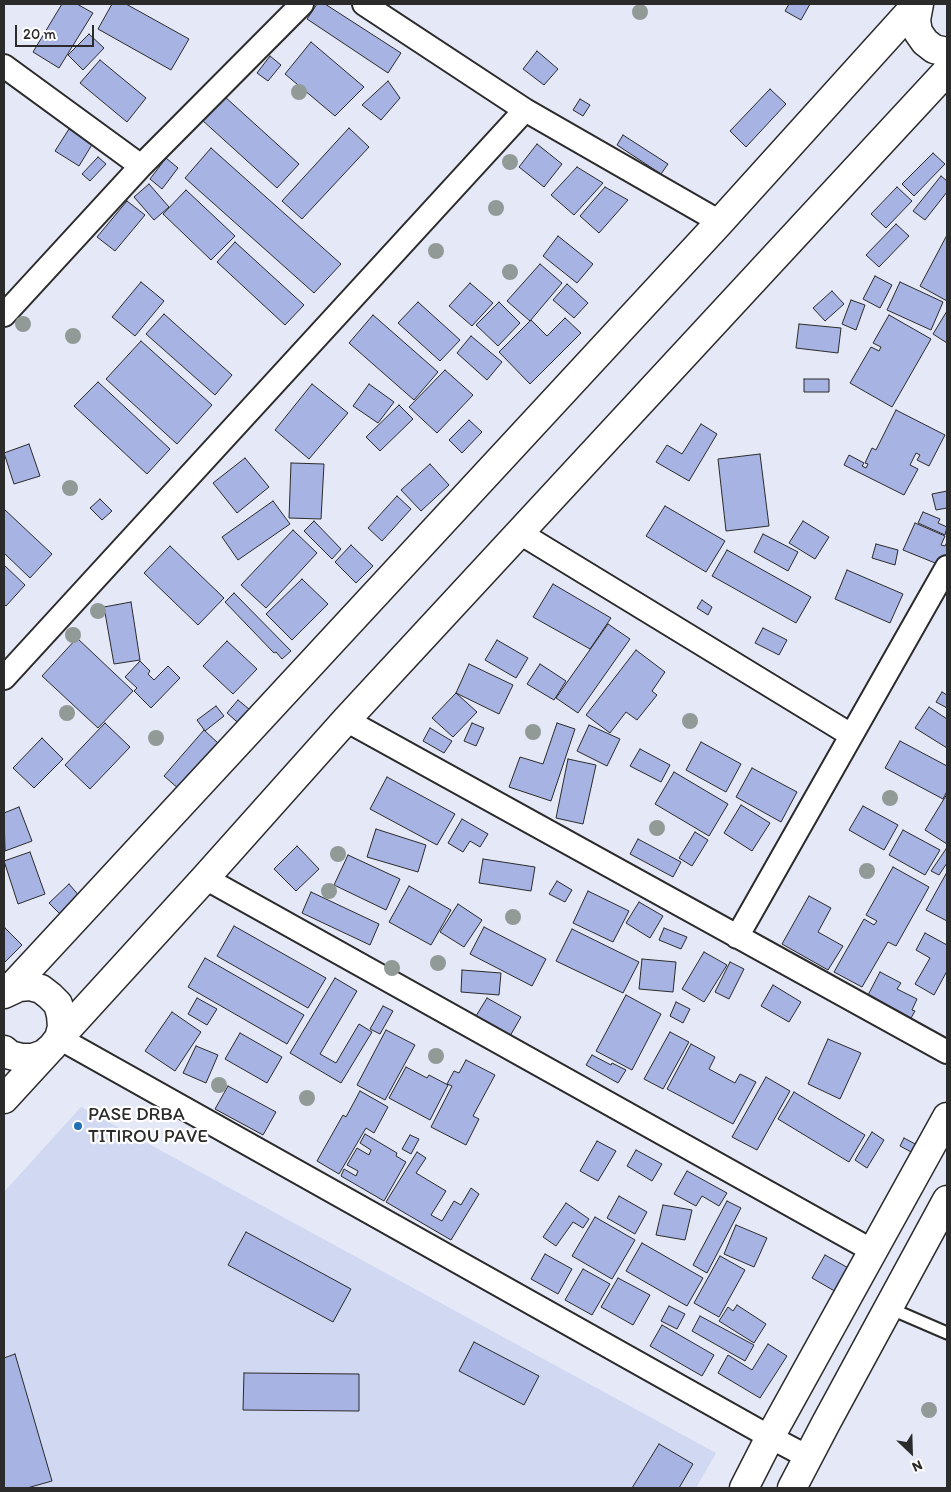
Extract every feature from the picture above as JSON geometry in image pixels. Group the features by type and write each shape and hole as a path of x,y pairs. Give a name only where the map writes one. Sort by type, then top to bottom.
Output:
{"street":[{"path":"4,315 142,166 302,4"},
{"path":"364,4 525,110 720,222"},
{"path":"918,4 916,20 918,32 925,42 934,49 947,52"},
{"path":"6,992 720,222 918,4"},
{"path":"4,66 142,166"},
{"path":"4,1050 10,1055 22,1058 33,1058 44,1054 346,720 947,71"},
{"path":"4,678 525,110"},
{"path":"520,533 851,735"},
{"path":"737,936 947,567"},
{"path":"346,720 947,1052"},
{"path":"205,878 873,1251"},
{"path":"4,1099 55,1042 62,1026 62,1015 58,1004 41,989 30,986 19,987 6,992"},
{"path":"55,1042 808,1457"},
{"path":"744,1488 770,1437 947,1117"},
{"path":"792,1488 947,1201"}],"lane":[{"path":"889,1308 947,1333"}],"shaded area":[{"path":"81,1107 716,1453 696,1488 4,1488 4,1192"}],"building":[{"path":"62,4 77,4 93,13 59,68 33,52"},
{"path":"112,4 126,4 189,39 171,70 98,29"},
{"path":"317,4 325,4 401,53 388,73 307,19"},
{"path":"789,4 810,4 801,20 785,11"},
{"path":"89,34 104,48 83,70 68,55"},
{"path":"311,42 364,87 335,116 285,74"},
{"path":"537,51 558,69 544,85 523,69"},
{"path":"270,56 281,65 268,81 257,73"},
{"path":"100,60 146,98 127,122 80,83"},
{"path":"388,81 400,98 381,120 362,105"},
{"path":"770,89 786,104 746,147 730,131"},
{"path":"224,96 299,164 277,188 202,120"},
{"path":"580,99 590,105 583,116 573,110"},
{"path":"349,128 369,147 302,219 282,201"},
{"path":"69,129 93,143 79,166 55,151"},
{"path":"623,135 668,164 661,174 617,145"},
{"path":"537,144 562,164 544,187 519,167"},
{"path":"211,148 341,264 314,293 185,178"},
{"path":"933,153 945,164 914,196 902,184"},
{"path":"98,157 106,164 90,181 82,174"},
{"path":"166,158 178,168 162,189 150,179"},
{"path":"577,167 603,183 574,215 551,195"},
{"path":"941,176 947,181 947,192 925,220 913,211"},
{"path":"149,184 169,207 154,220 134,197"},
{"path":"605,187 628,200 599,233 580,216"},
{"path":"897,187 912,201 886,228 871,214"},
{"path":"186,190 235,236 211,260 163,214"},
{"path":"127,201 145,215 115,251 97,237"},
{"path":"896,224 909,236 879,267 866,255"},
{"path":"947,235 947,301 920,286"},
{"path":"558,236 593,264 577,283 543,256"},
{"path":"235,242 304,305 285,325 217,262"},
{"path":"540,264 562,283 530,321 507,301"},
{"path":"875,276 892,285 880,308 863,299"},
{"path":"141,282 164,301 135,336 112,317"},
{"path":"900,282 943,302 931,330 887,310"},
{"path":"470,283 493,303 472,326 449,306"},
{"path":"567,284 588,303 574,318 553,300"},
{"path":"832,291 844,304 825,321 813,308"},
{"path":"851,300 865,305 856,330 842,324"},
{"path":"418,302 460,340 440,361 398,323"},
{"path":"499,302 520,323 498,346 476,325"},
{"path":"947,311 947,343 933,334"},
{"path":"164,314 232,375 215,395 146,334"},
{"path":"373,315 438,372 414,400 349,343"},
{"path":"889,315 931,339 892,407 850,383 871,347 879,351 881,347 873,343"},
{"path":"565,318 581,333 530,384 499,352 531,320 547,336"},
{"path":"799,324 841,328 838,353 796,348"},
{"path":"471,336 502,362 487,380 457,353"},
{"path":"141,341 212,405 177,444 106,379"},
{"path":"445,370 473,395 437,433 409,407"},
{"path":"804,379 829,379 829,392 804,392"},
{"path":"98,382 170,449 147,474 74,406"},
{"path":"312,384 348,413 309,459 275,430"},
{"path":"369,384 394,402 378,423 353,406"},
{"path":"399,405 413,419 380,451 366,437"},
{"path":"896,410 945,435 929,466 917,460 920,455 916,453 910,465 918,469 904,495 844,465 849,455 864,463 862,466 866,468 868,464 865,463 872,448 876,450"},
{"path":"469,420 482,432 462,453 449,440"},
{"path":"701,424 717,434 689,481 656,462 667,445 682,454"},
{"path":"29,444 40,476 14,484 4,453"},
{"path":"760,454 769,526 726,531 718,459"},
{"path":"245,458 269,487 237,513 213,483"},
{"path":"291,463 324,464 321,519 289,518"},
{"path":"430,464 449,485 421,511 401,490"},
{"path":"947,491 947,508 936,510 932,494"},
{"path":"397,496 411,509 382,541 368,528"},
{"path":"100,499 112,511 102,520 90,508"},
{"path":"273,501 290,524 238,560 222,537"},
{"path":"665,506 725,541 706,572 646,536"},
{"path":"4,509 52,554 30,578 4,553"},
{"path":"923,512 940,519 938,523 947,527 945,535 918,523"},
{"path":"314,521 341,549 332,559 304,531"},
{"path":"803,521 829,537 815,559 789,543"},
{"path":"915,523 945,536 941,545 945,546 947,542 947,561 945,567 903,550"},
{"path":"293,530 317,553 266,608 241,585"},
{"path":"763,534 798,552 788,571 754,552"},
{"path":"876,544 898,550 895,565 872,558"},
{"path":"351,545 373,566 356,583 335,562"},
{"path":"170,546 224,598 198,625 144,573"},
{"path":"727,550 811,597 796,623 712,576"},
{"path":"4,565 25,585 6,606 4,604"},
{"path":"847,570 903,594 890,623 835,599"},
{"path":"302,579 328,604 292,640 266,614"},
{"path":"553,584 611,618 590,649 533,617"},
{"path":"234,593 291,651 282,659 225,602"},
{"path":"702,600 712,607 708,615 697,608"},
{"path":"131,602 140,660 114,664 104,607"},
{"path":"608,624 630,639 578,713 556,698"},
{"path":"763,628 787,640 779,655 755,643"},
{"path":"77,638 133,691 98,728 42,676"},
{"path":"497,640 528,658 516,678 485,660"},
{"path":"227,641 257,669 233,694 203,666"},
{"path":"636,650 665,672 652,691 657,695 637,720 626,712 610,733 586,715"},
{"path":"140,661 150,671 148,674 154,680 168,666 180,678 151,708 134,691 137,688 125,677"},
{"path":"469,664 513,685 499,714 456,693"},
{"path":"540,664 566,681 554,700 527,684"},
{"path":"942,692 947,695 947,708 936,702"},
{"path":"456,693 477,712 453,737 432,718"},
{"path":"238,700 255,714 244,728 227,713"},
{"path":"216,706 224,716 205,731 197,720"},
{"path":"929,707 947,719 947,748 915,728"},
{"path":"105,723 130,747 90,789 65,765"},
{"path":"472,723 484,728 476,746 464,741"},
{"path":"557,723 575,729 551,801 509,787 520,757 543,764"},
{"path":"589,725 620,739 607,766 577,751"},
{"path":"430,728 452,741 444,753 423,741"},
{"path":"204,730 219,744 179,789 164,776"},
{"path":"42,738 63,759 34,788 13,768"},
{"path":"900,741 947,766 947,791 943,799 885,768"},
{"path":"701,742 741,764 726,792 686,770"},
{"path":"640,749 670,765 661,782 630,766"},
{"path":"568,759 596,765 583,824 556,818"},
{"path":"752,768 797,792 781,822 736,797"},
{"path":"674,772 728,804 709,836 655,804"},
{"path":"387,777 455,814 437,845 370,809"},
{"path":"947,794 947,844 925,830"},
{"path":"741,805 770,823 752,851 724,833"},
{"path":"863,806 898,825 884,850 849,830"},
{"path":"19,807 32,841 5,851 4,813"},
{"path":"462,819 488,834 480,847 470,841 463,852 448,843"},
{"path":"376,829 426,845 418,872 367,857"},
{"path":"903,830 940,850 925,875 889,855"},
{"path":"695,832 708,840 692,866 679,858"},
{"path":"638,839 681,862 673,877 630,854"},
{"path":"297,846 319,869 296,891 274,869"},
{"path":"946,849 947,863 939,875 931,871"},
{"path":"30,852 45,894 18,904 4,861"},
{"path":"348,855 400,879 386,910 334,885"},
{"path":"483,859 535,867 531,891 479,883"},
{"path":"893,867 929,887 896,946 888,942 862,987 834,972 864,919 874,925 877,921 866,915"},
{"path":"947,872 947,921 926,910"},
{"path":"557,881 572,890 565,902 549,894"},
{"path":"69,884 81,898 62,916 49,903"},
{"path":"409,886 451,910 431,945 389,922"},
{"path":"588,891 629,911 613,942 573,923"},
{"path":"311,892 379,924 370,945 302,913"},
{"path":"809,896 831,908 818,932 843,946 828,970 782,944"},
{"path":"639,902 663,916 650,938 626,923"},
{"path":"458,904 482,920 464,947 440,932"},
{"path":"234,926 326,978 308,1008 217,956"},
{"path":"484,927 546,959 532,986 470,954"},
{"path":"664,928 687,937 681,949 659,940"},
{"path":"4,929 22,945 4,963"},
{"path":"572,929 639,962 623,993 556,961"},
{"path":"925,933 947,945 947,971 934,995 915,984 930,958 916,950"},
{"path":"704,952 727,965 704,1002 682,989"},
{"path":"205,958 304,1015 287,1044 188,987"},
{"path":"642,959 676,962 673,992 639,989"},
{"path":"730,962 744,969 729,999 715,992"},
{"path":"462,970 501,973 499,995 461,992"},
{"path":"880,972 901,983 897,989 917,999 912,1010 915,1011 911,1018 868,995"},
{"path":"335,978 357,991 320,1054 336,1063 359,1024 372,1032 341,1083 290,1053"},
{"path":"773,985 801,1002 789,1022 761,1006"},
{"path":"626,995 661,1014 632,1070 596,1051"},
{"path":"197,998 217,1009 207,1025 188,1014"},
{"path":"487,998 521,1017 510,1036 476,1016"},
{"path":"676,1002 690,1009 683,1023 670,1016"},
{"path":"383,1006 393,1011 380,1034 370,1029"},
{"path":"172,1012 201,1032 175,1071 145,1051"},
{"path":"386,1030 415,1045 385,1100 357,1085"},
{"path":"670,1032 689,1042 663,1089 644,1079"},
{"path":"240,1033 282,1057 267,1083 225,1059"},
{"path":"828,1039 861,1053 840,1099 808,1084"},
{"path":"691,1044 715,1057 709,1069 735,1083 740,1074 756,1082 733,1124 667,1089"},
{"path":"196,1046 218,1055 206,1083 183,1073"},
{"path":"592,1055 626,1070 618,1083 586,1065"},
{"path":"466,1060 495,1075 473,1116 479,1119 466,1145 431,1127 452,1086 447,1084 454,1071 459,1073"},
{"path":"406,1067 427,1078 429,1075 448,1085 430,1120 389,1098"},
{"path":"766,1077 790,1091 757,1150 732,1137"},
{"path":"228,1086 276,1112 263,1135 215,1109"},
{"path":"360,1091 388,1107 374,1133 366,1128 339,1174 317,1161 343,1115 346,1117"},
{"path":"794,1092 865,1135 849,1162 778,1119"},
{"path":"872,1132 884,1140 867,1168 855,1160"},
{"path":"365,1134 397,1153 396,1156 406,1162 384,1201 341,1176 344,1169 356,1176 358,1171 347,1165 357,1148 369,1155 371,1150 360,1143"},
{"path":"410,1135 419,1139 411,1154 402,1149"},
{"path":"904,1138 917,1145 913,1153 900,1146"},
{"path":"597,1141 616,1151 598,1181 580,1171"},
{"path":"636,1150 662,1164 652,1181 627,1166"},
{"path":"417,1152 426,1158 416,1173 446,1191 431,1215 442,1221 454,1201 461,1205 471,1188 479,1194 451,1240 386,1202"},
{"path":"687,1171 727,1193 719,1206 702,1196 696,1206 674,1194"},
{"path":"619,1196 647,1212 635,1234 607,1218"},
{"path":"727,1201 741,1208 707,1273 693,1265"},
{"path":"566,1203 589,1219 583,1228 573,1222 556,1246 543,1237"},
{"path":"663,1205 692,1210 685,1240 656,1235"},
{"path":"595,1217 635,1240 612,1279 572,1256"},
{"path":"736,1225 767,1238 754,1267 724,1254"},
{"path":"246,1232 351,1289 333,1322 228,1265"},
{"path":"642,1243 703,1278 687,1306 626,1271"},
{"path":"545,1254 572,1269 558,1294 531,1279"},
{"path":"825,1255 852,1270 838,1293 812,1278"},
{"path":"720,1256 745,1270 719,1317 694,1303"},
{"path":"583,1269 610,1284 592,1315 565,1300"},
{"path":"618,1278 650,1295 633,1325 601,1307"},
{"path":"737,1305 766,1324 754,1343 719,1321 728,1307 733,1311"},
{"path":"669,1306 685,1314 677,1329 661,1321"},
{"path":"700,1316 754,1345 745,1361 692,1331"},
{"path":"662,1325 714,1355 702,1376 650,1346"},
{"path":"474,1342 539,1376 524,1405 459,1371"},
{"path":"768,1344 787,1356 760,1398 718,1373 728,1355 752,1370"},
{"path":"15,1354 52,1481 27,1488 5,1488 4,1485 4,1358"},
{"path":"244,1373 359,1374 359,1411 243,1410"},
{"path":"659,1444 693,1464 679,1488 632,1488"}],"place":[{"name":"PASE DRBA TITIROU PAVE","path":"78,1126"}]}
